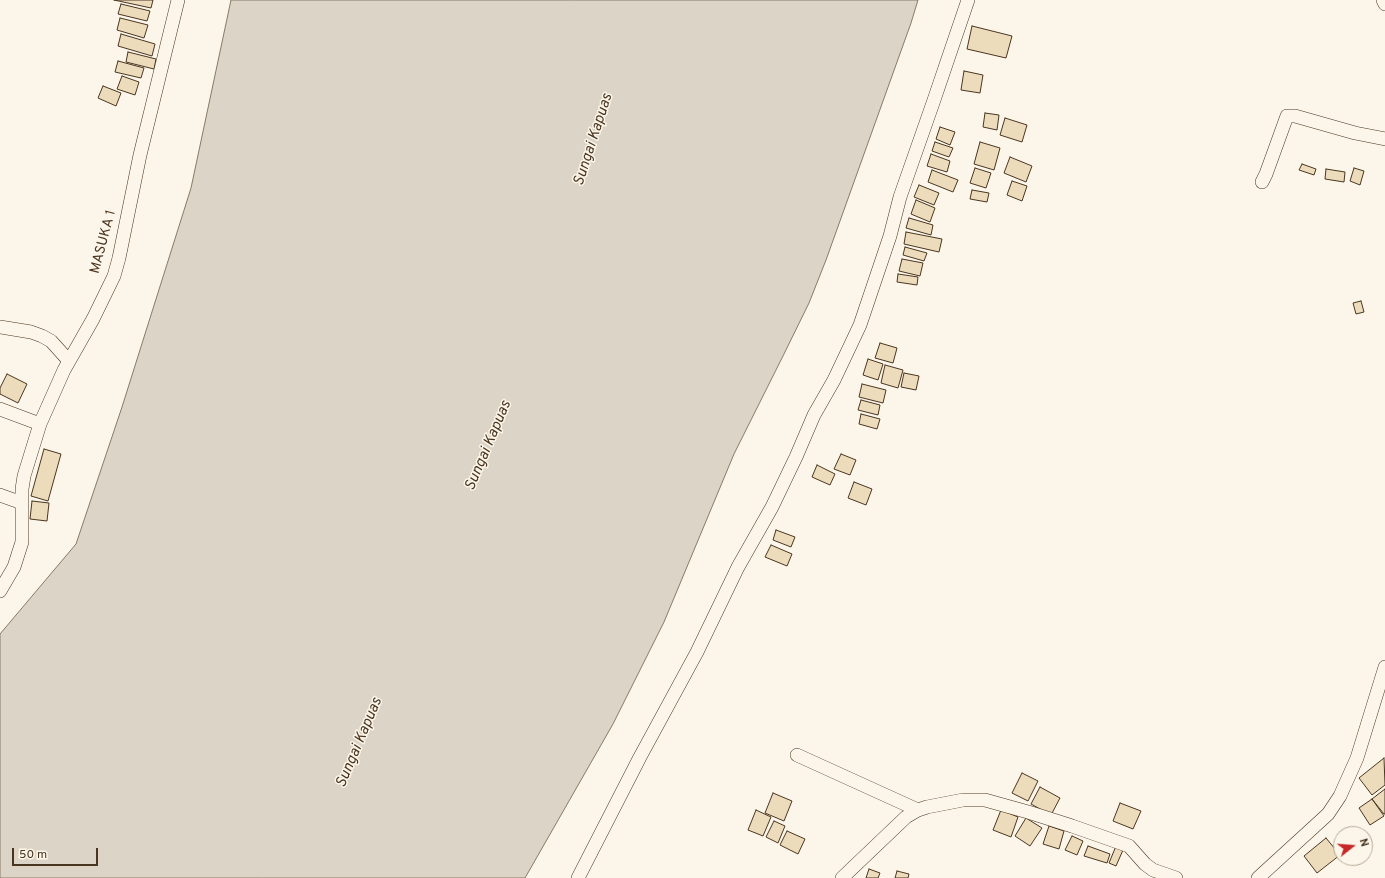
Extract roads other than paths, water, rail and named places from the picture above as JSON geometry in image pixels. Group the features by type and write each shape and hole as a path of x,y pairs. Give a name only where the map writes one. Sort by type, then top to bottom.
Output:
{"street":[{"name":"MASUKA 1","path":"0,591 14,567 22,542 24,476 40,424 69,360 93,319 114,276 140,155 178,0"},
{"path":"578,878 640,757 697,652 738,567 772,507 814,415 834,380 860,325 890,236 900,197 968,0"},
{"path":"1383,0 1385,4"},
{"path":"1262,182 1287,116 1295,116 1385,139"},
{"path":"0,327 32,332 42,336 51,341 69,360"},
{"path":"0,409 40,424"},
{"path":"0,495 22,503"},
{"path":"1258,878 1328,814 1340,796 1357,758 1385,667"},
{"path":"797,755 918,810"},
{"path":"842,878 906,817 927,806 963,800 985,800 1072,826 1129,846 1145,864 1153,870 1176,878"}],"water":[{"name":"Sungai Kapuas","path":"231,0 918,0 826,260 809,303 734,454 664,622 613,724 525,878 0,878 0,634 76,544 122,407 191,188"}]}
